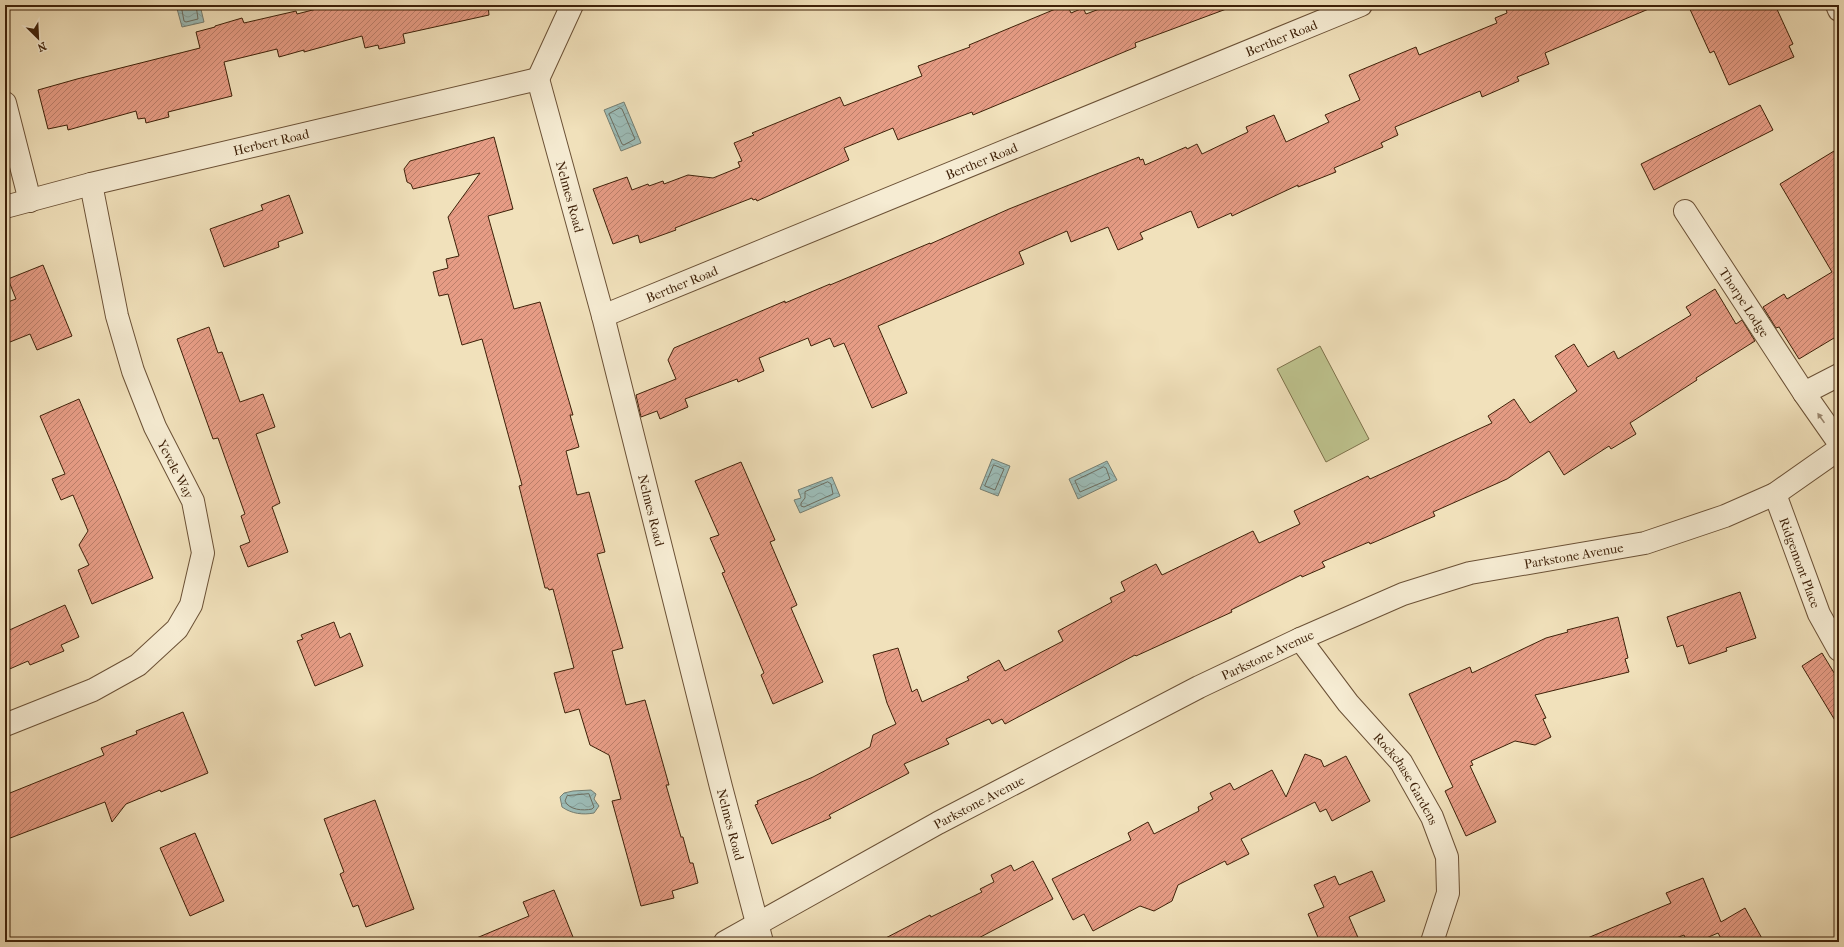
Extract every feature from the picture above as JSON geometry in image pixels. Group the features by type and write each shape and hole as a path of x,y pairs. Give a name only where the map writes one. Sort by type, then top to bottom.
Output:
{"street":[{"path":"538,78 572,5"},
{"name":"Berther Road","path":"603,316 1360,5"},
{"path":"1837,5 1839,10"},
{"name":"Herbert Road","path":"5,207 91,184 538,78"},
{"name":"Nelmes Road","path":"538,78 603,316 721,787 760,933"},
{"path":"5,103 30,201"},
{"name":"Yevele Way","path":"5,725 94,690 138,665 177,629 191,605 204,553 193,501 155,427 133,370 117,316 91,184"},
{"name":"Thorpe Lodge","path":"1685,211 1804,393 1839,443"},
{"path":"1804,393 1839,375"},
{"name":"Parkstone Avenue","path":"725,942 760,933 944,820 1199,687 1300,639 1402,594 1470,573 1645,543 1725,516 1775,494 1839,449"},
{"name":"Ridgemont Place","path":"1775,494 1819,614 1839,650"},
{"name":"Rockchase Gardens","path":"1300,639 1348,703 1401,762 1432,817 1447,857 1448,893 1432,942"}],"green space":[{"path":"1320,346 1369,439 1326,462 1277,369"}],"water":[{"path":"176,5 200,5 204,22 182,27"},
{"path":"624,102 641,143 621,151 604,110"},
{"path":"992,459 1010,466 998,496 980,489"},
{"path":"1107,461 1117,480 1078,499 1069,479"},
{"path":"832,477 840,496 800,513 794,500 801,498 798,490"},
{"path":"591,790 596,794 594,799 599,806 594,813 578,813 562,807 560,797 564,793"}],"building":[{"path":"332,5 488,5 489,15 403,34 405,43 379,49 378,45 365,48 362,36 304,52 304,50 279,57 277,49 224,62 232,96 168,112 169,117 146,123 145,118 138,119 136,111 68,130 67,125 48,129 38,90 200,48 196,32 242,18 244,23 296,11 297,14"},
{"path":"1067,5 1071,13 1083,8 1086,14 1110,5 1229,5 1229,8 1135,43 1136,47 973,115 972,112 898,140 893,128 844,148 849,160 757,201 756,199 753,200 752,198 675,228 676,230 640,243 638,235 613,244 593,189 627,177 632,190 648,184 649,186 663,181 664,184 688,175 713,178 740,167 738,162 742,161 734,143 754,135 752,133 840,97 844,106 922,76 918,66 970,47 969,45"},
{"path":"1505,5 1658,5 1545,53 1549,64 1517,77 1519,81 1482,97 1480,91 1395,127 1398,135 1381,143 1383,147 1334,168 1336,172 1298,187 1298,185 1232,216 1231,213 1198,228 1191,211 1140,233 1143,239 1118,250 1108,227 1071,242 1067,231 1019,252 1024,264 878,326 907,393 872,408 844,343 834,347 830,338 811,346 808,338 759,358 764,371 738,382 737,379 685,399 688,407 660,419 657,411 641,417 636,395 676,379 668,360 674,348 785,301 785,303 830,285 930,244 1009,209 1139,157 1140,160 1143,159 1145,165 1186,147 1187,149 1197,144 1202,154 1248,132 1246,127 1274,115 1286,142 1329,122 1325,115 1360,100 1349,75 1416,47 1419,55 1497,23 1495,18 1507,13"},
{"path":"1688,5 1775,5 1793,44 1789,46 1794,57 1729,85 1714,51 1710,53"},
{"path":"1760,105 1773,130 1654,190 1641,164"},
{"path":"494,137 513,209 488,216 514,309 540,302 573,415 570,415 579,447 566,451 577,495 589,492 605,552 597,554 623,648 612,651 626,705 645,700 669,785 666,785 681,837 683,837 690,863 693,863 698,883 672,891 674,898 641,906 612,801 621,799 609,755 590,745 579,709 565,713 554,673 574,668 553,589 549,590 548,588 545,588 519,486 522,485 482,339 462,345 448,294 439,296 433,272 448,268 446,259 459,256 448,217 480,173 413,189 411,184 407,182 404,169 410,161"},
{"path":"1839,148 1839,335 1799,359 1779,327 1776,328 1763,307 1784,294 1787,299 1832,272 1780,184"},
{"path":"289,195 303,233 278,242 279,247 224,267 210,229 263,210 261,205"},
{"path":"43,265 72,336 37,350 30,334 5,344 5,303 16,299 8,279"},
{"path":"1715,289 1736,324 1742,320 1755,341 1696,378 1697,380 1630,423 1636,434 1611,449 1609,446 1564,475 1549,451 1507,479 1433,512 1435,516 1370,544 1369,542 1322,562 1325,567 1302,577 1301,575 1231,610 1232,612 1136,656 1135,655 1005,724 1002,719 992,724 989,719 946,739 949,744 904,764 909,773 829,815 831,818 772,844 755,805 758,804 757,801 813,777 870,747 873,735 896,724 887,703 873,655 898,648 912,692 917,689 922,702 969,680 967,677 999,660 1005,671 1063,641 1058,631 1112,602 1110,598 1125,591 1121,582 1156,564 1162,575 1253,531 1259,543 1300,524 1294,511 1368,476 1370,479 1492,423 1488,416 1514,399 1530,423 1577,391 1555,356 1574,344 1588,367 1614,351 1618,359 1691,315 1686,307"},
{"path":"209,327 218,353 222,352 240,402 263,394 275,427 256,434 280,503 272,507 288,552 248,567 240,546 250,542 241,516 245,514 218,438 213,439 177,339"},
{"path":"79,399 153,578 92,604 78,570 89,565 79,545 88,531 73,495 61,500 52,479 65,474 40,416"},
{"path":"741,462 775,540 770,542 797,605 791,608 823,682 773,704 761,675 764,673 722,573 725,572 710,538 719,535 695,481"},
{"path":"1740,592 1756,638 1726,648 1727,651 1689,664 1683,645 1677,647 1667,617"},
{"path":"65,605 79,637 61,645 64,651 30,665 28,661 5,671 5,632"},
{"path":"1618,617 1628,658 1625,659 1629,672 1535,695 1546,718 1543,719 1551,737 1535,745 1515,741 1471,761 1473,765 1470,766 1496,822 1466,836 1445,791 1453,787 1409,694 1470,667 1472,673 1546,638 1568,632 1567,630"},
{"path":"334,622 340,638 350,633 363,666 315,686 297,641 303,639 301,635"},
{"path":"1822,653 1839,681 1839,727 1802,666"},
{"path":"183,712 208,773 126,804 112,822 105,802 5,840 5,795 104,755 101,748 137,734 136,731"},
{"path":"1305,754 1321,760 1324,767 1346,756 1370,801 1332,821 1326,809 1320,812 1315,802 1241,839 1249,854 1227,865 1225,861 1178,885 1172,901 1154,911 1140,906 1093,931 1084,914 1073,920 1052,879 1131,840 1128,833 1148,822 1154,834 1199,811 1198,807 1213,799 1210,793 1230,783 1234,790 1272,770 1286,797"},
{"path":"375,800 414,909 366,927 358,905 353,907 340,874 344,872 324,819"},
{"path":"195,833 224,901 190,916 160,848"},
{"path":"1033,861 1053,899 971,942 878,942 930,915 931,917 982,892 980,889 994,882 991,875 1011,865 1014,871"},
{"path":"1372,871 1385,901 1349,917 1360,942 1320,942 1308,914 1324,907 1314,885 1335,876 1339,885"},
{"path":"1703,878 1721,922 1745,908 1764,942 1723,942 1718,933 1697,942 1687,942 1684,935 1666,942 1578,942 1671,903 1666,893"},
{"path":"554,890 575,942 467,942 529,916 523,902"}]}
